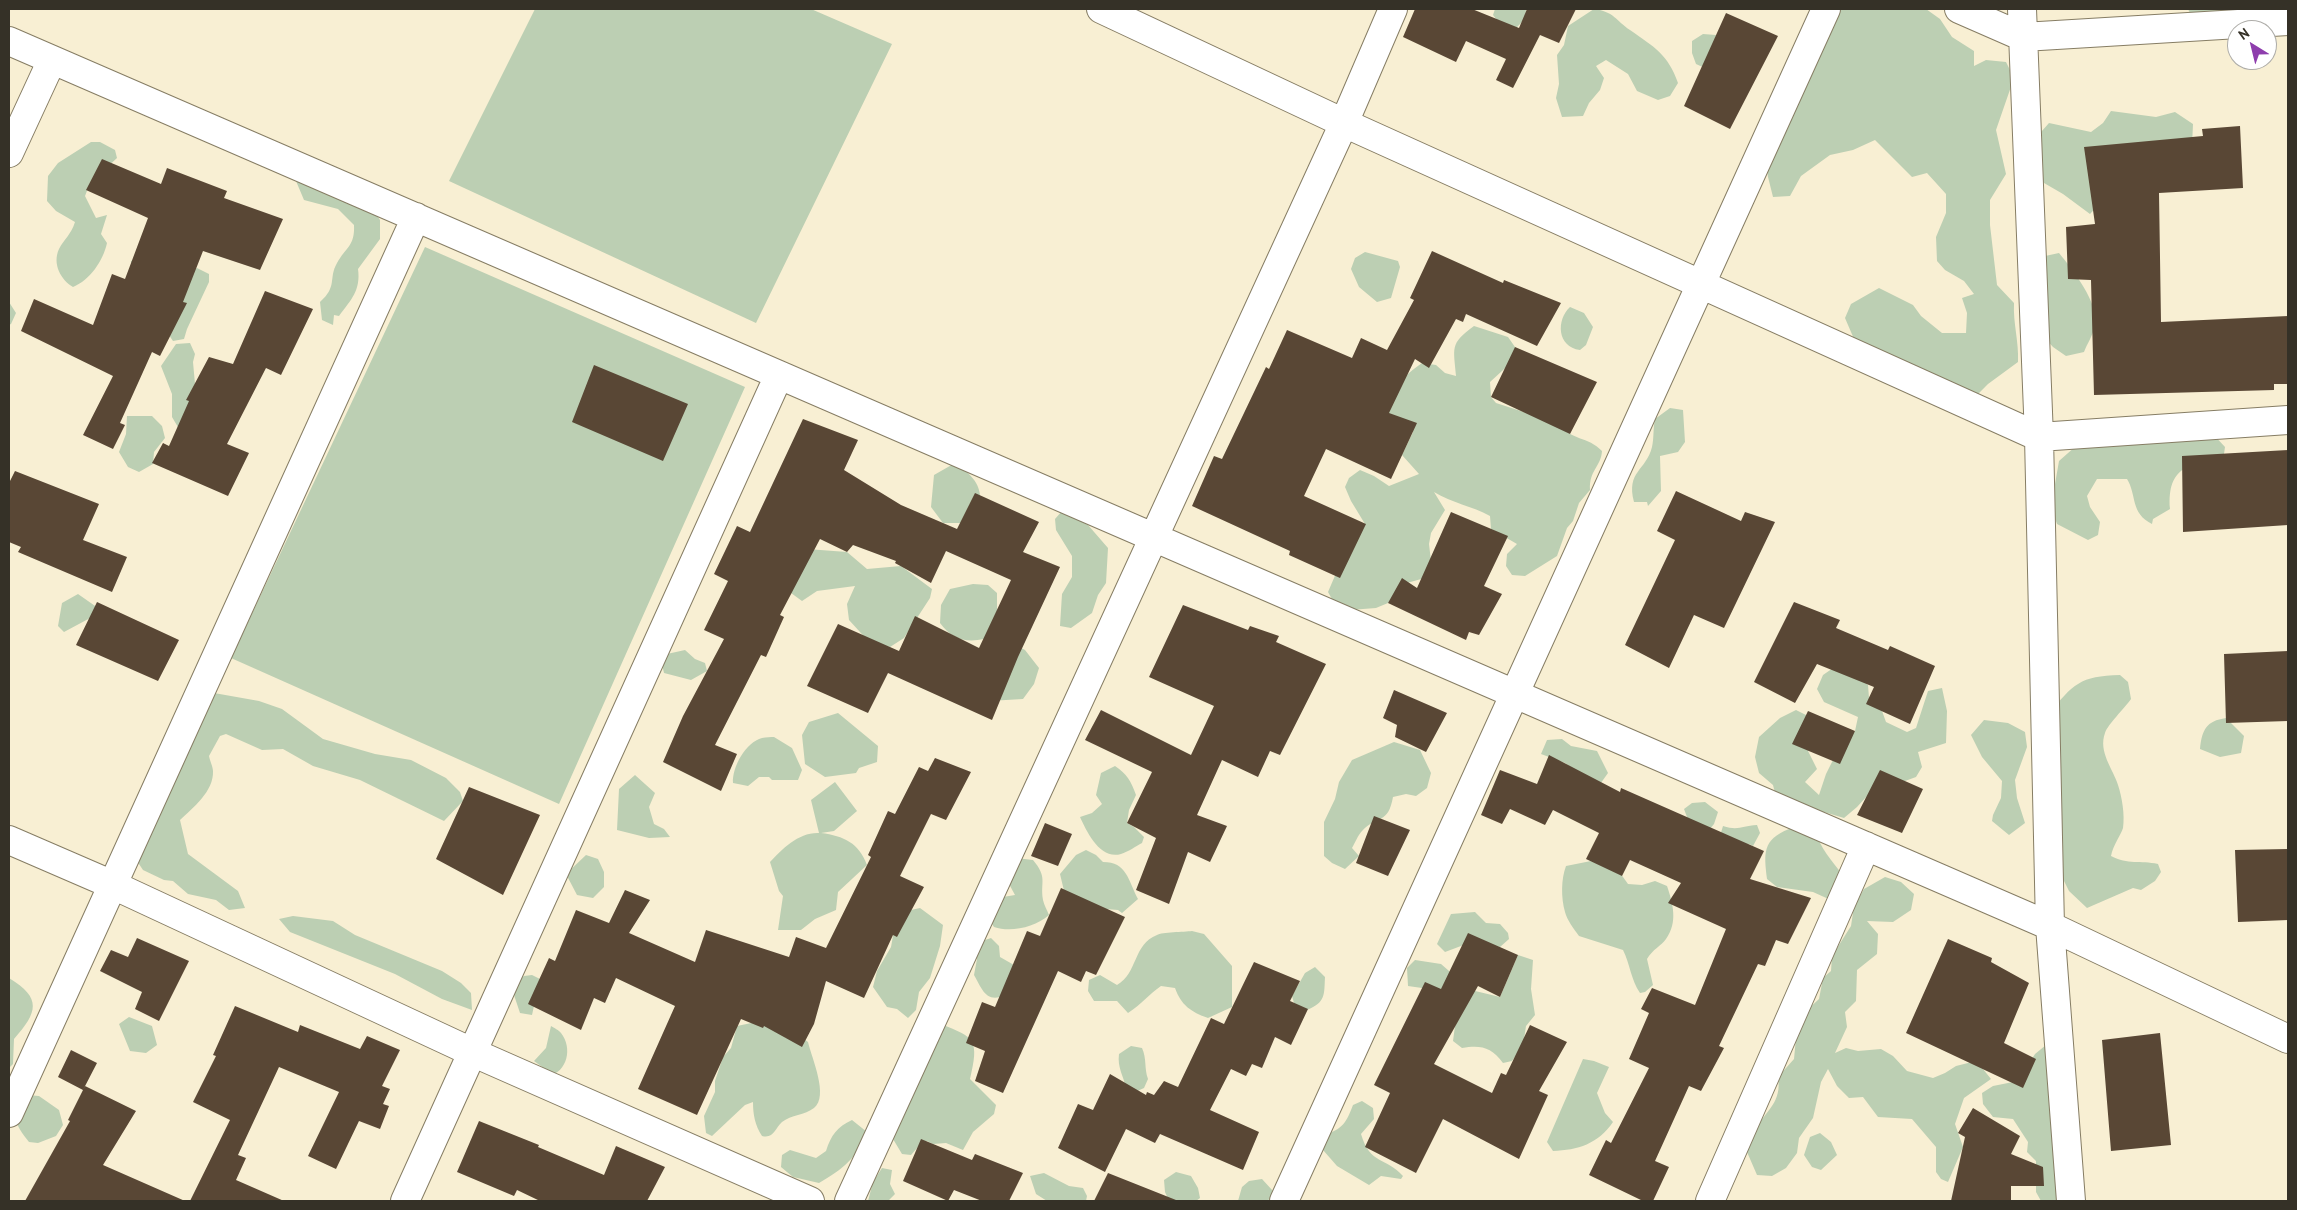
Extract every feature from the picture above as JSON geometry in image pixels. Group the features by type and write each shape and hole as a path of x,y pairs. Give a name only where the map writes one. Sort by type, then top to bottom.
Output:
{"street":[{"path":"1101,9 1344,123 2039,437 2288,420"},
{"path":"849,1201 1344,123 1394,9"},
{"path":"1284,1201 1826,9"},
{"path":"1959,9 2023,37 2288,21"},
{"path":"2022,9 2039,437 2050,926 2071,1201"},
{"path":"9,41 2050,926 2288,1039"},
{"path":"9,153 52,60"},
{"path":"9,1113 416,218"},
{"path":"405,1201 779,375"},
{"path":"9,840 113,885 474,1052 810,1201"},
{"path":"1710,1201 1866,846"}],"green space":[{"path":"535,9 811,9 892,44 756,323 449,181"},
{"path":"1495,9 1526,9 1523,20 1516,28 1500,24 1493,15"},
{"path":"1594,9 1611,14 1665,58 1678,83 1670,96 1658,100 1637,91 1628,74 1606,60 1596,66 1604,78 1600,90 1589,103 1583,116 1562,117 1556,98 1559,84 1557,55 1564,45 1568,26"},
{"path":"1838,9 1926,9 1940,19 1952,37 1974,51 1974,66 1986,60 2006,62 2014,78 1996,130 2006,174 1990,200 1990,225 1997,285 2014,303 2018,362 1988,384 1973,399 1857,346 1845,318 1851,304 1879,288 1913,305 1921,316 1942,333 1966,333 1967,313 1962,298 1974,294 1964,281 1945,270 1937,261 1936,237 1946,213 1946,194 1927,173 1912,177 1875,140 1853,150 1830,155 1801,176 1790,196 1773,197 1768,177 1764,143 1784,102 1806,87 1818,50"},
{"path":"2188,9 2220,9 2219,12 2191,15"},
{"path":"1703,34 1716,35 1707,69 1696,64 1692,53 1692,41"},
{"path":"2111,111 2156,117 2175,112 2193,124 2192,146 2110,193 2090,214 2044,183 2031,160 2034,140 2049,123 2091,132 2103,123"},
{"path":"91,142 100,142 115,150 117,158 90,183 85,196 96,218 107,215 101,234 107,243 95,269 85,280 73,287 61,276 57,266 57,255 75,222 56,211 47,201 48,176 58,163"},
{"path":"305,169 371,206 380,220 380,239 358,269 358,283 354,294 339,316 334,315 333,325 322,320 320,302 329,291 334,269 353,238 354,225 338,209 304,200 296,181"},
{"path":"425,247 745,387 559,804 231,658"},
{"path":"1365,252 1398,261 1400,267 1391,298 1377,302 1359,287 1351,269 1355,258"},
{"path":"2059,253 2084,287 2095,317 2095,326 2084,352 2066,356 2053,347 2035,327 2036,258"},
{"path":"139,258 182,273 197,268 209,274 209,282 184,339 173,341 132,281 131,261"},
{"path":"9,302 16,313 9,325"},
{"path":"1570,307 1584,313 1593,327 1586,345 1580,350 1572,348 1567,344 1561,332 1562,319"},
{"path":"1474,326 1508,337 1515,347 1514,360 1490,382 1491,397 1496,403 1558,423 1568,433 1597,446 1602,451 1600,461 1591,478 1590,490 1579,503 1557,556 1525,576 1512,575 1506,566 1507,554 1517,544 1491,529 1490,516 1434,492 1445,510 1431,533 1429,544 1431,561 1425,578 1403,584 1388,603 1376,608 1350,610 1337,608 1328,592 1340,564 1365,524 1345,487 1349,478 1360,470 1374,476 1389,486 1419,474 1402,455 1413,432 1408,424 1383,424 1389,404 1400,382 1422,363 1436,365 1445,373 1456,376 1455,347 1460,337"},
{"path":"190,343 195,354 193,362 195,384 185,439 172,417 172,394 161,366 176,344"},
{"path":"1670,408 1683,410 1685,442 1678,452 1660,456 1661,491 1648,506 1647,502 1634,502 1633,484 1652,447 1655,419"},
{"path":"127,416 152,416 162,426 165,438 154,452 153,464 139,472 128,467 119,452 126,434"},
{"path":"2212,433 2225,447 2224,454 2191,465 2177,475 2172,484 2170,509 2153,519 2152,524 2140,515 2127,479 2097,479 2087,496 2090,507 2100,522 2098,535 2088,540 2057,524 2051,507 2059,461 2076,446 2136,442 2155,443"},
{"path":"955,463 971,476 979,490 980,495 969,505 968,523 943,523 931,507 934,475"},
{"path":"1062,511 1088,525 1108,548 1106,583 1098,595 1092,613 1071,628 1060,626 1062,594 1072,577 1072,556 1056,530 1055,519"},
{"path":"807,549 847,552 867,569 901,566 932,589 930,598 904,638 890,647 870,643 849,620 847,604 855,586 817,591 802,601 791,593"},
{"path":"973,584 988,585 997,593 997,611 984,639 965,640 949,633 940,623 941,605 950,589"},
{"path":"78,594 98,608 92,617 64,632 58,626 62,603"},
{"path":"1010,642 1025,650 1039,668 1034,684 1023,699 989,701"},
{"path":"685,650 695,659 705,663 707,671 691,680 664,673 661,660 667,654"},
{"path":"1836,666 1853,672 1868,685 1869,698 1882,711 1886,722 1907,732 1916,728 1928,691 1942,688 1947,711 1946,743 1918,752 1922,767 1916,777 1905,781 1879,783 1844,818 1824,812 1825,818 1817,836 1827,854 1847,881 1833,901 1813,892 1777,887 1767,879 1765,862 1769,843 1780,833 1789,829 1778,805 1773,785 1759,773 1755,757 1759,737 1780,718 1796,710 1806,715 1808,751 1817,769 1805,782 1819,795 1826,774 1838,750 1855,731 1858,717 1824,702 1817,689 1823,675"},
{"path":"2120,675 2128,682 2131,699 2109,725 2103,740 2105,754 2122,800 2124,823 2111,856 2117,859 2158,864 2161,872 2155,881 2141,890 2133,888 2087,908 2069,891 2056,865 2049,714 2065,695 2078,684 2095,677"},
{"path":"214,693 259,701 282,709 323,739 375,754 411,760 446,778 460,792 463,801 444,821 360,780 313,766 283,749 262,750 226,734 220,736 209,756 213,768 210,785 202,798 180,820 188,854 238,891 245,908 229,910 216,900 188,894 173,881 164,880 143,870 137,861"},
{"path":"838,713 878,746 877,762 859,768 856,773 825,777 805,764 802,735 809,722"},
{"path":"2226,718 2244,736 2241,753 2220,757 2200,749 2206,727 2214,721"},
{"path":"1984,720 2008,723 2025,732 2027,747 2015,780 2017,798 2025,823 2009,835 1992,821 2001,798 2002,781 1982,757 1971,735"},
{"path":"774,737 792,748 802,770 798,780 772,780 769,777 759,777 748,786 733,783 735,770 741,756 751,744 756,740"},
{"path":"1562,739 1571,746 1597,751 1608,773 1598,787 1565,763 1541,754 1547,740"},
{"path":"1394,742 1420,750 1431,773 1427,788 1416,796 1406,794 1393,797 1391,806 1385,816 1367,826 1359,835 1352,848 1359,856 1345,869 1332,863 1324,856 1324,822 1335,799 1339,782 1352,760"},
{"path":"1115,766 1128,778 1136,795 1129,810 1127,823 1144,837 1142,843 1124,853 1113,855 1101,849 1095,843 1080,817 1092,813 1102,804 1096,795 1101,773"},
{"path":"635,775 655,793 649,807 654,824 664,829 670,837 649,838 617,830 619,789"},
{"path":"835,782 857,811 834,831 821,833 837,836 850,842 860,851 867,865 838,892 836,910 815,919 801,930 778,930 783,896 779,891 770,862 798,838 812,833 819,833 811,800"},
{"path":"1705,802 1718,812 1714,824 1704,836 1690,825 1684,809 1692,803"},
{"path":"1757,825 1760,833 1753,846 1749,844 1732,854 1719,839 1723,826 1736,828"},
{"path":"1086,850 1096,855 1103,862 1117,865 1126,873 1138,899 1122,913 1118,910 1094,908 1065,895 1060,874 1076,855"},
{"path":"586,855 598,859 604,872 604,887 593,898 577,895 566,874"},
{"path":"1016,858 1033,860 1038,866 1042,876 1043,900 1049,915 1030,926 1001,929 994,927 990,921 997,898 1015,895 1003,873"},
{"path":"1591,861 1618,870 1628,884 1642,885 1655,881 1667,886 1673,913 1672,926 1666,939 1647,959 1653,985 1645,992 1640,993 1637,988 1623,950 1579,936 1566,915 1562,889 1566,866"},
{"path":"1885,877 1901,882 1914,894 1911,910 1893,922 1867,921 1878,934 1877,954 1857,970 1856,1001 1845,1012 1847,1027 1835,1053 1846,1048 1858,1051 1881,1049 1893,1056 1907,1071 1933,1078 1956,1066 1972,1062 1983,1069 1991,1079 1964,1098 1955,1124 1963,1147 1948,1182 1941,1179 1936,1172 1936,1147 1912,1119 1878,1117 1863,1097 1849,1098 1837,1086 1828,1069 1821,1082 1813,1118 1799,1138 1797,1153 1786,1168 1772,1176 1757,1175 1747,1152 1749,1143 1755,1129 1776,1099 1779,1086 1778,1077 1794,1059 1797,1027 1805,1012 1819,999 1823,978 1831,971 1832,956 1851,926 1854,906 1864,889"},
{"path":"920,908 943,925 940,946 930,978 919,992 916,1010 908,1018 897,1009 887,1007 873,987 877,971 891,947 894,930 911,910"},
{"path":"1475,912 1486,923 1500,924 1508,933 1509,939 1500,947 1469,943 1445,952 1437,944 1451,914"},
{"path":"293,916 333,921 355,935 442,971 461,983 471,993 472,1010 442,999 395,974 290,932 279,919"},
{"path":"1192,931 1204,934 1232,966 1232,1007 1208,1018 1187,1007 1180,999 1175,988 1161,986 1128,1013 1117,1001 1094,1001 1088,991 1089,980 1100,975 1117,985 1129,973 1139,952 1149,939 1163,933"},
{"path":"991,938 999,946 1000,957 1014,965 1000,997 995,998 984,992 974,975 977,959 971,947"},
{"path":"1518,955 1533,960 1531,989 1535,1015 1526,1026 1523,1046 1512,1061 1503,1063 1494,1053 1485,1048 1462,1048 1453,1041 1455,1026 1464,1009 1422,988 1408,986 1407,968 1415,960 1441,964 1471,990 1500,997"},
{"path":"1315,967 1325,977 1323,997 1313,1007 1307,1010 1302,1009 1294,1003 1292,996 1305,973"},
{"path":"532,975 540,979 532,1015 520,1013 513,992 514,983 524,976"},
{"path":"9,978 27,992 33,1006 28,1021 14,1039 13,1064 9,1068"},
{"path":"129,1017 152,1026 157,1045 146,1053 130,1051 119,1024"},
{"path":"761,1021 786,1038 804,1039 808,1042 820,1086 818,1102 814,1108 782,1122 772,1134 766,1137 762,1136 756,1124 753,1102 745,1105 712,1136 706,1133 704,1116 715,1092 715,1081 723,1057 731,1048 737,1026"},
{"path":"940,1024 961,1033 972,1042 974,1056 970,1079 996,1105 994,1114 973,1132 963,1150 946,1143 933,1144 927,1141 911,1155 902,1154 890,1134 909,1096 917,1088 913,1079"},
{"path":"551,1026 558,1030 565,1039 567,1052 564,1065 555,1074 549,1076 545,1069 534,1061 546,1048"},
{"path":"2046,1045 2063,1201 2041,1201 2036,1192 2036,1161 2027,1152 2028,1142 2013,1119 1993,1117 1983,1104 1982,1093 1993,1086 2018,1081 2035,1054"},
{"path":"1131,1046 1142,1048 1148,1079 1144,1088 1133,1093 1126,1089 1119,1059 1119,1054"},
{"path":"1583,1059 1609,1067 1597,1093 1605,1113 1613,1122 1594,1141 1571,1149 1553,1151 1547,1142"},
{"path":"27,1095 39,1096 59,1110 63,1125 56,1136 38,1143 29,1142 22,1133 15,1116"},
{"path":"1362,1101 1373,1108 1374,1119 1361,1134 1365,1144 1374,1156 1397,1170 1403,1176 1401,1179 1381,1176 1369,1185 1337,1166 1323,1150 1324,1135 1340,1128 1346,1121 1353,1105"},
{"path":"852,1120 867,1132 854,1156 835,1173 819,1183 793,1177 781,1167 782,1155 790,1150 816,1158 826,1151 832,1136 838,1129"},
{"path":"1820,1133 1831,1142 1837,1155 1821,1170 1812,1167 1804,1155 1810,1137"},
{"path":"882,1168 892,1170 890,1184 895,1194 888,1201 868,1201 873,1182"},
{"path":"1176,1172 1191,1176 1198,1188 1200,1198 1196,1201 1169,1201 1165,1192 1164,1180"},
{"path":"1044,1173 1069,1186 1083,1188 1087,1196 1086,1201 1047,1201 1036,1194 1030,1176"},
{"path":"1262,1179 1273,1191 1268,1201 1238,1201 1242,1187 1249,1181"}],"building":[{"path":"1415,9 1472,9 1519,28 1527,9 1576,9 1559,43 1540,35 1513,88 1496,80 1506,59 1466,41 1456,62 1403,37"},
{"path":"1726,13 1778,36 1730,129 1684,106"},
{"path":"2240,126 2243,188 2159,193 2161,322 2288,316 2288,384 2274,384 2274,390 2094,395 2091,280 2068,279 2066,227 2095,224 2084,147 2203,136 2202,129"},
{"path":"102,159 161,184 167,168 227,191 224,198 283,219 260,270 203,251 183,302 187,303 160,356 152,352 120,423 125,425 113,449 83,435 113,376 21,331 34,299 93,325 112,274 125,279 148,218 86,190"},
{"path":"1432,251 1503,283 1504,280 1561,303 1537,346 1466,314 1463,322 1456,319 1429,368 1415,359 1389,413 1417,423 1391,479 1326,449 1304,496 1366,524 1340,578 1289,555 1290,551 1192,506 1214,456 1222,459 1266,367 1269,369 1287,330 1352,358 1361,338 1387,350 1414,300 1410,298"},
{"path":"265,291 313,309 281,375 266,368 227,444 249,453 228,496 152,463 163,443 169,446 189,401 186,400 209,357 233,364"},
{"path":"1515,347 1597,382 1570,434 1491,397"},
{"path":"594,365 688,404 663,461 572,422"},
{"path":"803,419 858,440 844,470 901,505 957,529 975,493 1039,522 1023,552 1060,567 1018,657 992,720 888,673 868,713 807,686 838,624 899,651 915,616 979,648 1011,580 946,551 931,583 895,563 896,561 853,545 847,552 820,539 780,615 784,617 766,657 761,655 715,745 737,754 721,791 663,762 683,716 724,639 704,630 728,581 714,574 737,526 750,532"},
{"path":"2288,450 2288,525 2183,532 2182,456"},
{"path":"15,471 99,504 83,540 127,557 112,592 18,552 21,547 9,542 9,483"},
{"path":"1676,491 1741,521 1745,512 1775,522 1724,628 1694,615 1669,668 1625,645 1675,540 1657,531"},
{"path":"1451,512 1508,536 1484,586 1502,594 1479,635 1469,632 1466,640 1388,603 1402,578 1417,588"},
{"path":"97,602 179,640 158,681 76,645"},
{"path":"1794,602 1840,620 1836,628 1888,650 1890,646 1935,666 1910,724 1866,704 1874,687 1817,664 1795,703 1754,682"},
{"path":"1183,605 1248,630 1250,626 1279,636 1276,642 1326,664 1280,755 1270,751 1258,777 1222,760 1197,815 1227,826 1210,862 1188,852 1169,904 1136,890 1156,838 1127,823 1152,772 1085,740 1101,710 1191,755 1214,706 1149,677"},
{"path":"2288,651 2288,721 2226,723 2224,654"},
{"path":"1394,690 1447,713 1426,752 1395,737 1397,725 1383,718"},
{"path":"1808,711 1855,731 1840,764 1792,744"},
{"path":"1549,755 1620,792 1621,788 1764,851 1750,879 1811,898 1788,944 1776,940 1765,966 1758,964 1719,1046 1724,1048 1701,1091 1689,1086 1655,1161 1669,1167 1653,1201 1643,1201 1589,1175 1606,1140 1611,1143 1649,1068 1629,1059 1649,1013 1641,1009 1652,988 1695,1005 1726,929 1668,903 1681,883 1630,860 1622,876 1586,859 1599,833 1553,810 1545,825 1510,809 1502,824 1481,815 1500,770 1537,784"},
{"path":"935,758 971,772 946,820 931,814 900,876 924,887 897,937 893,935 864,998 826,981 814,1024 802,1047 764,1026 763,1028 741,1019 697,1115 638,1089 675,1006 616,978 605,1003 594,998 581,1030 528,1004 549,958 555,961 576,910 609,923 625,890 650,900 629,933 695,962 706,930 789,957 796,937 826,948 871,857 868,855 888,811 895,814 919,767 928,771"},
{"path":"1880,770 1923,789 1902,833 1857,815"},
{"path":"469,787 540,815 503,895 436,859"},
{"path":"1374,816 1410,830 1388,876 1356,863"},
{"path":"1045,823 1072,834 1058,866 1031,856"},
{"path":"2288,849 2288,920 2238,922 2235,850"},
{"path":"1061,888 1125,917 1096,975 1086,971 1081,982 1058,971 1003,1093 975,1081 985,1051 966,1043 982,1002 995,1007 1027,931 1040,936"},
{"path":"1468,933 1518,955 1500,997 1478,986 1434,1064 1492,1093 1501,1073 1506,1075 1530,1025 1567,1042 1539,1091 1548,1095 1519,1159 1443,1119 1416,1173 1365,1147 1390,1093 1374,1085 1425,982 1441,989"},
{"path":"137,938 189,961 159,1021 135,1009 142,992 100,971 111,950 128,957"},
{"path":"1948,939 1992,958 1991,962 2029,983 2004,1043 2036,1059 2023,1088 1906,1033"},
{"path":"1254,962 1300,981 1290,1001 1308,1009 1291,1045 1275,1037 1262,1068 1252,1064 1246,1076 1231,1069 1210,1110 1259,1132 1243,1170 1160,1134 1155,1143 1126,1129 1105,1172 1058,1148 1078,1104 1093,1110 1110,1074 1146,1095 1147,1092 1154,1095 1164,1081 1178,1087 1211,1018 1224,1024"},
{"path":"235,1006 298,1032 300,1025 360,1049 367,1036 400,1050 382,1086 390,1089 383,1104 389,1106 380,1129 359,1121 336,1169 308,1156 339,1092 279,1067 238,1155 246,1158 236,1180 284,1201 190,1201 230,1120 193,1102 216,1056 213,1055"},
{"path":"2160,1033 2171,1145 2111,1151 2102,1040"},
{"path":"71,1050 97,1063 83,1090 58,1077"},
{"path":"85,1086 136,1111 103,1165 185,1201 25,1201 70,1121 68,1120"},
{"path":"1973,1108 2020,1136 2011,1154 2043,1167 2044,1186 2011,1186 2011,1201 1951,1201 1965,1137 1958,1133"},
{"path":"479,1121 539,1145 538,1147 604,1175 616,1146 665,1167 647,1201 540,1201 517,1190 514,1196 457,1172"},
{"path":"921,1139 972,1160 975,1154 1023,1173 1009,1201 982,1201 954,1190 948,1201 903,1181"},
{"path":"1108,1173 1176,1200 1176,1201 1094,1201"}]}
